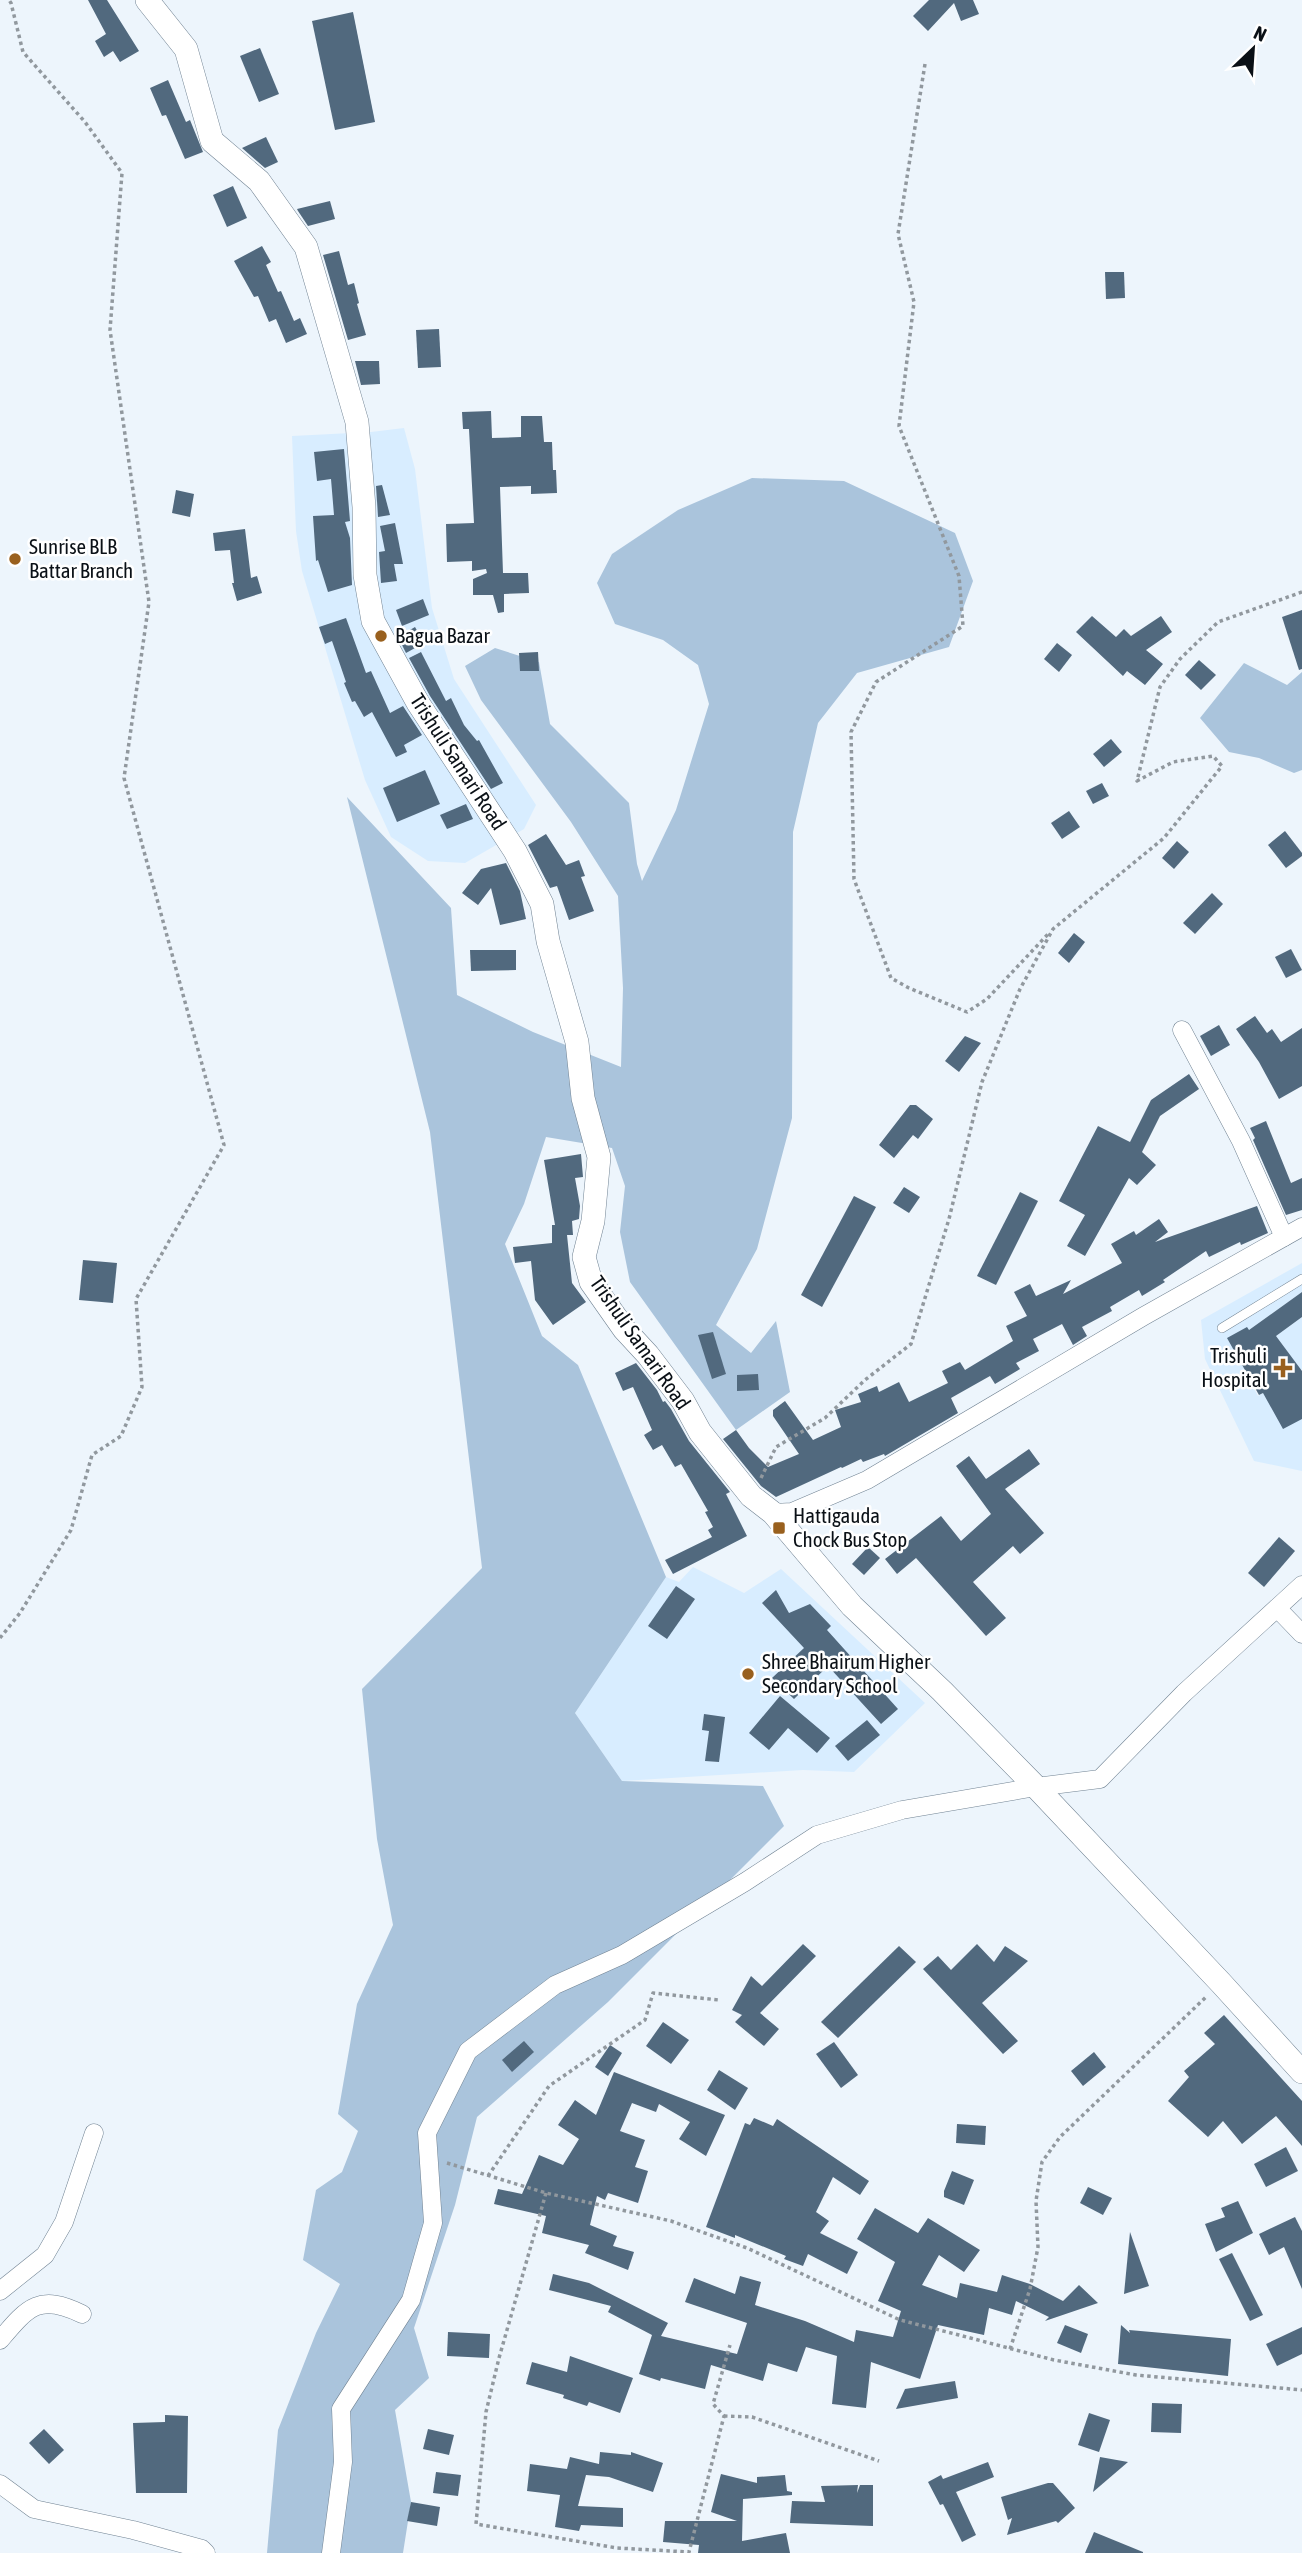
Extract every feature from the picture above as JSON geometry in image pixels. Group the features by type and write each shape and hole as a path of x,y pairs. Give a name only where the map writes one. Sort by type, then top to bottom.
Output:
{"street":[{"name":"Trishuli Samari Road","path":"147,0 186,49 212,141 259,181 306,247 357,422 364,507 365,575 373,621 418,703 515,851 542,904 548,941 577,1042 583,1098 599,1157 593,1221 584,1257 591,1282 624,1329 683,1401 700,1432 751,1496 773,1514 852,1606 942,1691 1036,1787 1302,2072"},
{"path":"1182,1030 1241,1141 1284,1237"},
{"path":"773,1514 792,1512 867,1480 1132,1323 1302,1227"},
{"path":"331,2553 343,2462 341,2409 411,2300 433,2223 428,2133 468,2051 555,1984 622,1955 745,1882 817,1835 902,1811 1036,1787 1100,1779 1184,1692 1302,1585"},
{"path":"1277,1608 1302,1634"},
{"path":"0,2291 45,2255 64,2222 94,2133"},
{"path":"0,2340 22,2314 46,2302 63,2305 82,2314"},
{"path":"0,2484 34,2510 133,2530 202,2549 206,2553"}],"lane":[{"path":"1222,1328 1302,1279"}],"path":[{"path":"0,1638 20,1613 71,1530 92,1455 121,1436 142,1387 136,1299 224,1145 124,778 149,602 110,330 122,173 85,122 23,51 9,0"},
{"path":"925,64 898,234 914,302 899,426 959,576 963,626 876,682 851,732 854,879 891,978 967,1012 986,999 1053,929 1164,838 1222,766 1213,756 1173,762 1137,781 1160,687 1180,659 1218,622 1302,592"},
{"path":"751,1496 776,1447 825,1418 865,1380 911,1344 949,1219 982,1082 1020,989 1053,929"},
{"path":"1010,2349 1030,2289 1038,2247 1037,2201 1042,2162 1060,2137 1221,1983"},
{"path":"488,2176 549,2086 645,2020 653,1993 719,2000"},
{"path":"429,2157 546,2193 671,2221 747,2248 900,2320 1054,2360 1136,2375 1302,2390"},
{"path":"546,2193 486,2412 476,2524 617,2548 689,2552 724,2416"},
{"path":"730,2344 713,2404 724,2416 752,2417 879,2461"}],"shaded area":[{"name":"Bagua Bazar","path":"404,428 415,469 432,608 454,679 536,805 524,829 465,863 428,861 391,837 365,780 302,571 296,531 292,436"},
{"path":"752,478 844,481 955,533 973,581 949,647 857,673 818,723 793,832 792,1118 757,1249 716,1325 751,1353 776,1321 790,1392 736,1430 630,1282 620,1232 625,1186 612,1148 546,1137 524,1204 505,1244 542,1336 578,1365 666,1577 575,1713 622,1781 763,1786 784,1826 608,2002 477,2117 455,2205 414,2328 429,2378 395,2410 411,2502 403,2553 267,2553 278,2430 316,2333 340,2284 303,2260 316,2190 342,2172 358,2131 338,2114 357,2004 393,1925 377,1839 362,1689 482,1568 430,1132 347,797 451,908 457,995 533,1032 621,1067 623,988 618,896 571,822 481,700 465,666 495,648 539,662 550,724 629,803 637,864 642,881 676,810 709,704 698,665 663,640 615,624 597,583 612,554 678,510"},
{"path":"1244,663 1287,685 1302,672 1302,770 1294,773 1259,758 1229,752 1200,718"},
{"name":"Trishuli Hospital","path":"1302,1263 1302,1292 1249,1330 1276,1366 1290,1355 1276,1336 1302,1317 1302,1369 1299,1372 1279,1370 1252,1385 1258,1396 1263,1393 1302,1419 1302,1471 1254,1461 1205,1359 1201,1320"},
{"name":"Shree Bhairum Higher Secondary School","path":"693,1567 744,1593 781,1569 925,1703 854,1772 803,1770 622,1781 575,1713 666,1577 679,1582"}],"building":[{"path":"88,0 107,0 139,51 120,62 113,51 104,57 95,41 106,34"},
{"path":"929,0 973,0 979,14 961,21 954,3 928,31 913,16"},
{"path":"353,12 375,122 335,130 312,21"},
{"path":"260,48 279,94 259,102 240,56"},
{"path":"168,80 186,122 190,120 203,152 185,159 166,115 162,116 150,88"},
{"path":"266,137 278,162 265,168 242,148"},
{"path":"233,186 247,218 227,227 213,195"},
{"path":"330,201 335,219 308,226 297,209"},
{"path":"262,246 271,262 266,265 278,292 281,291 294,321 300,318 307,334 286,343 276,319 269,322 258,296 254,297 234,261"},
{"path":"339,251 348,285 354,283 366,335 348,340 323,255"},
{"path":"1105,272 1124,272 1125,298 1106,299"},
{"path":"439,329 441,367 418,368 416,330"},
{"path":"355,361 379,361 380,384 361,385"},
{"path":"491,411 492,438 521,437 521,416 542,416 544,442 552,442 557,493 531,494 531,486 500,487 503,573 528,573 529,593 504,594 504,612 498,613 493,595 473,595 473,579 487,573 486,569 472,571 472,561 447,562 446,524 474,523 469,429 463,429 462,412"},
{"path":"344,449 350,521 345,522 350,538 352,585 328,592 318,560 316,561 313,516 334,515 331,479 317,481 314,452"},
{"path":"382,485 390,515 378,517 376,486"},
{"path":"176,490 194,494 190,517 172,513"},
{"path":"395,523 403,564 394,564 397,581 381,583 379,552 385,551 380,526"},
{"path":"245,529 251,578 257,576 262,593 237,601 232,583 230,550 215,551 213,533"},
{"path":"423,599 429,615 402,626 396,610"},
{"path":"1302,610 1302,669 1299,670 1282,617"},
{"path":"1092,616 1116,637 1124,629 1131,636 1161,616 1172,632 1146,650 1163,664 1145,685 1127,671 1123,676 1076,632"},
{"path":"346,618 366,673 371,671 390,713 403,706 422,735 404,745 407,752 396,757 372,712 364,717 355,701 352,702 332,641 325,644 319,627"},
{"path":"415,627 424,643 406,653 398,637"},
{"path":"1057,643 1072,655 1059,672 1044,659"},
{"path":"421,652 446,701 451,698 464,725 477,741 479,740 503,783 491,789 430,696 409,658"},
{"path":"538,652 539,671 520,671 519,653"},
{"path":"1199,660 1216,675 1201,690 1185,675"},
{"path":"1111,739 1122,752 1104,767 1093,754"},
{"path":"425,770 440,804 397,822 383,788"},
{"path":"1102,783 1109,796 1093,804 1086,791"},
{"path":"466,804 473,819 447,829 440,815"},
{"path":"1069,811 1080,827 1062,839 1051,823"},
{"path":"1285,831 1302,853 1302,856 1286,868 1268,845"},
{"path":"546,834 566,865 579,860 585,876 581,877 594,911 569,920 557,886 550,888 528,845"},
{"path":"1177,841 1189,852 1174,869 1162,858"},
{"path":"506,863 520,891 526,919 500,925 491,888 478,905 462,893 481,869"},
{"path":"1212,893 1223,904 1195,934 1183,923"},
{"path":"1074,933 1085,942 1069,963 1058,953"},
{"path":"1291,949 1302,970 1286,978 1275,957"},
{"path":"470,950 516,950 516,970 471,971"},
{"path":"1255,1016 1267,1033 1272,1029 1281,1042 1302,1028 1302,1086 1279,1099 1259,1062 1236,1029"},
{"path":"1219,1025 1230,1045 1211,1056 1200,1036"},
{"path":"965,1036 981,1043 959,1072 945,1061"},
{"path":"1189,1074 1199,1089 1160,1116 1142,1152 1156,1165 1137,1185 1129,1178 1085,1256 1067,1246 1085,1215 1059,1201 1098,1126 1130,1142 1151,1100"},
{"path":"910,1105 916,1105 933,1119 918,1139 913,1135 894,1158 879,1145"},
{"path":"1266,1121 1291,1183 1302,1178 1302,1210 1286,1215 1250,1128"},
{"path":"581,1154 583,1177 575,1178 580,1206 579,1219 572,1221 573,1235 567,1235 572,1283 586,1302 553,1325 535,1300 531,1261 515,1263 513,1247 552,1243 552,1225 555,1225 544,1160"},
{"path":"904,1187 920,1197 909,1213 893,1203"},
{"path":"1020,1192 1038,1201 996,1285 977,1276"},
{"path":"854,1196 876,1207 822,1307 801,1295"},
{"path":"1257,1206 1268,1233 1241,1245 1240,1242 1209,1257 1206,1251 1142,1296 1139,1290 1110,1307 1112,1311 1082,1327 1087,1336 1073,1345 1062,1324 1033,1339 1039,1351 1016,1363 1020,1369 995,1384 990,1376 951,1398 958,1413 885,1456 884,1454 863,1462 861,1459 776,1497 761,1486 723,1439 736,1430 768,1467 799,1454 773,1416 773,1410 785,1401 813,1440 841,1427 835,1410 861,1402 858,1394 877,1386 879,1392 899,1382 909,1402 948,1383 942,1371 960,1362 965,1370 1013,1341 1006,1326 1027,1316 1014,1292 1030,1284 1036,1296 1071,1280 1063,1294 1122,1263 1111,1244 1134,1231 1136,1235 1159,1219 1168,1232 1155,1242"},
{"path":"83,1260 117,1263 113,1303 79,1300"},
{"path":"1302,1292 1302,1317 1276,1336 1302,1371 1302,1419 1283,1429 1263,1393 1259,1395 1227,1338 1247,1327 1249,1330"},
{"path":"713,1332 726,1374 712,1379 698,1335"},
{"path":"636,1363 663,1402 671,1409 689,1441 730,1492 726,1494 747,1536 673,1574 665,1560 712,1537 708,1530 713,1527 705,1512 708,1511 681,1464 675,1467 662,1445 653,1450 644,1435 652,1430 633,1387 623,1391 615,1373"},
{"path":"758,1374 759,1390 737,1391 737,1375"},
{"path":"1029,1449 1040,1464 1005,1489 1044,1533 1020,1554 1013,1546 973,1582 1006,1618 986,1636 916,1558 897,1574 885,1559 941,1516 961,1541 991,1514 956,1466 969,1456 986,1479"},
{"path":"1279,1537 1295,1551 1264,1587 1248,1573"},
{"path":"868,1547 880,1558 864,1575 852,1564"},
{"path":"676,1586 695,1599 667,1639 648,1626"},
{"path":"776,1590 789,1613 810,1604 831,1626 827,1630 898,1709 881,1724 828,1666 794,1699 772,1678 804,1648 762,1603"},
{"path":"780,1696 830,1738 817,1753 788,1728 769,1750 749,1733"},
{"path":"704,1714 725,1717 719,1762 705,1761 709,1731 702,1730"},
{"path":"867,1720 880,1735 848,1761 835,1746"},
{"path":"803,1944 816,1956 760,2013 779,2029 764,2046 735,2022 742,2015 732,2010 751,1976 762,1986"},
{"path":"977,1944 994,1962 1005,1946 1028,1961 982,2003 1018,2041 1003,2054 923,1969 938,1956 951,1970"},
{"path":"899,1946 916,1962 838,2038 821,2022"},
{"path":"1224,2015 1302,2101 1302,2146 1276,2116 1242,2144 1223,2121 1208,2137 1168,2101 1189,2077 1184,2071 1215,2044 1204,2033"},
{"path":"663,2022 689,2040 671,2064 646,2046"},
{"path":"524,2041 534,2052 512,2072 502,2060"},
{"path":"834,2042 858,2075 841,2088 816,2054"},
{"path":"610,2045 622,2053 608,2076 595,2067"},
{"path":"1094,2052 1106,2067 1083,2086 1071,2071"},
{"path":"719,2070 748,2088 735,2110 707,2090"},
{"path":"614,2072 725,2115 706,2156 679,2139 690,2122 659,2104 656,2112 632,2103 620,2131 645,2140 635,2167 648,2171 638,2203 608,2193 605,2200 597,2196 590,2225 617,2236 613,2246 634,2252 628,2270 585,2253 589,2245 542,2233 546,2216 494,2204 498,2189 522,2194 539,2155 563,2165 579,2139 558,2125 575,2100 596,2115"},
{"path":"754,2118 773,2126 777,2119 869,2181 860,2195 833,2177 816,2212 829,2221 820,2233 858,2252 847,2274 808,2254 803,2266 735,2235 735,2238 706,2227 745,2123 750,2125"},
{"path":"957,2124 986,2126 985,2145 956,2143"},
{"path":"1286,2147 1298,2171 1266,2187 1254,2164"},
{"path":"952,2171 974,2180 964,2205 944,2197"},
{"path":"1088,2187 1112,2198 1103,2215 1080,2203"},
{"path":"1238,2201 1253,2233 1216,2252 1205,2224 1225,2217 1221,2208"},
{"path":"875,2208 918,2233 928,2218 980,2250 964,2272 939,2255 922,2285 957,2298 960,2283 997,2292 1002,2275 1030,2284 1063,2301 1079,2285 1098,2303 1045,2321 1049,2317 1016,2301 1012,2315 989,2308 984,2335 938,2325 920,2379 871,2362 866,2408 832,2404 837,2356 806,2347 797,2372 768,2363 763,2381 711,2365 705,2389 661,2378 660,2381 639,2374 652,2335 608,2312 611,2306 549,2290 553,2274 589,2283 668,2323 661,2336 737,2354 747,2323 685,2302 694,2278 735,2294 740,2276 761,2282 755,2305 805,2321 854,2342 856,2330 893,2337 901,2311 878,2301 895,2262 857,2239"},
{"path":"1295,2217 1302,2231 1302,2289 1284,2247 1269,2255 1259,2234"},
{"path":"1130,2232 1149,2286 1124,2294"},
{"path":"1232,2253 1263,2315 1250,2321 1219,2259"},
{"path":"1065,2325 1088,2334 1081,2353 1057,2343"},
{"path":"1121,2325 1130,2333 1129,2330 1231,2339 1228,2376 1118,2364"},
{"path":"1302,2327 1302,2354 1277,2366 1266,2344"},
{"path":"448,2332 490,2334 489,2358 447,2356"},
{"path":"570,2356 633,2378 620,2413 589,2402 587,2406 563,2398 564,2395 526,2384 532,2362 567,2372"},
{"path":"955,2381 958,2398 896,2409 905,2389"},
{"path":"1152,2403 1182,2404 1181,2433 1151,2432"},
{"path":"1089,2413 1110,2420 1099,2452 1078,2445"},
{"path":"165,2415 188,2416 187,2493 136,2493 133,2423 165,2422"},
{"path":"44,2429 64,2450 49,2464 29,2443"},
{"path":"428,2429 454,2435 449,2455 423,2449"},
{"path":"600,2452 631,2455 631,2452 663,2463 653,2492 609,2477 586,2475 578,2506 623,2508 623,2527 581,2525 579,2531 555,2527 560,2495 527,2491 530,2464 567,2469 570,2457 599,2464"},
{"path":"1100,2457 1128,2462 1093,2492"},
{"path":"988,2462 994,2477 956,2492 976,2535 962,2542 943,2504 940,2505 928,2482 941,2475 943,2479"},
{"path":"436,2472 461,2475 458,2496 433,2493"},
{"path":"721,2474 757,2483 757,2477 785,2475 787,2491 792,2492 792,2495 743,2499 742,2541 786,2533 790,2553 698,2553 699,2545 663,2542 665,2521 737,2521 711,2512"},
{"path":"1053,2483 1075,2508 1058,2523 1056,2521 1007,2535 1012,2518 1008,2520 1001,2497"},
{"path":"858,2485 857,2493 860,2485 873,2485 873,2526 790,2523 792,2501 825,2502 821,2486"},
{"path":"411,2502 440,2507 437,2526 407,2521"},
{"path":"1094,2532 1143,2552 1143,2553 1085,2553"}],"place":[{"name":"Sunrise BLB Battar Branch","path":"15,559"},
{"name":"Bagua Bazar","path":"381,636"},
{"name":"Trishuli Hospital","path":"1283,1368"},
{"name":"Hattigauda Chock Bus Stop","path":"779,1528"},
{"name":"Shree Bhairum Higher Secondary School","path":"748,1674"}]}
